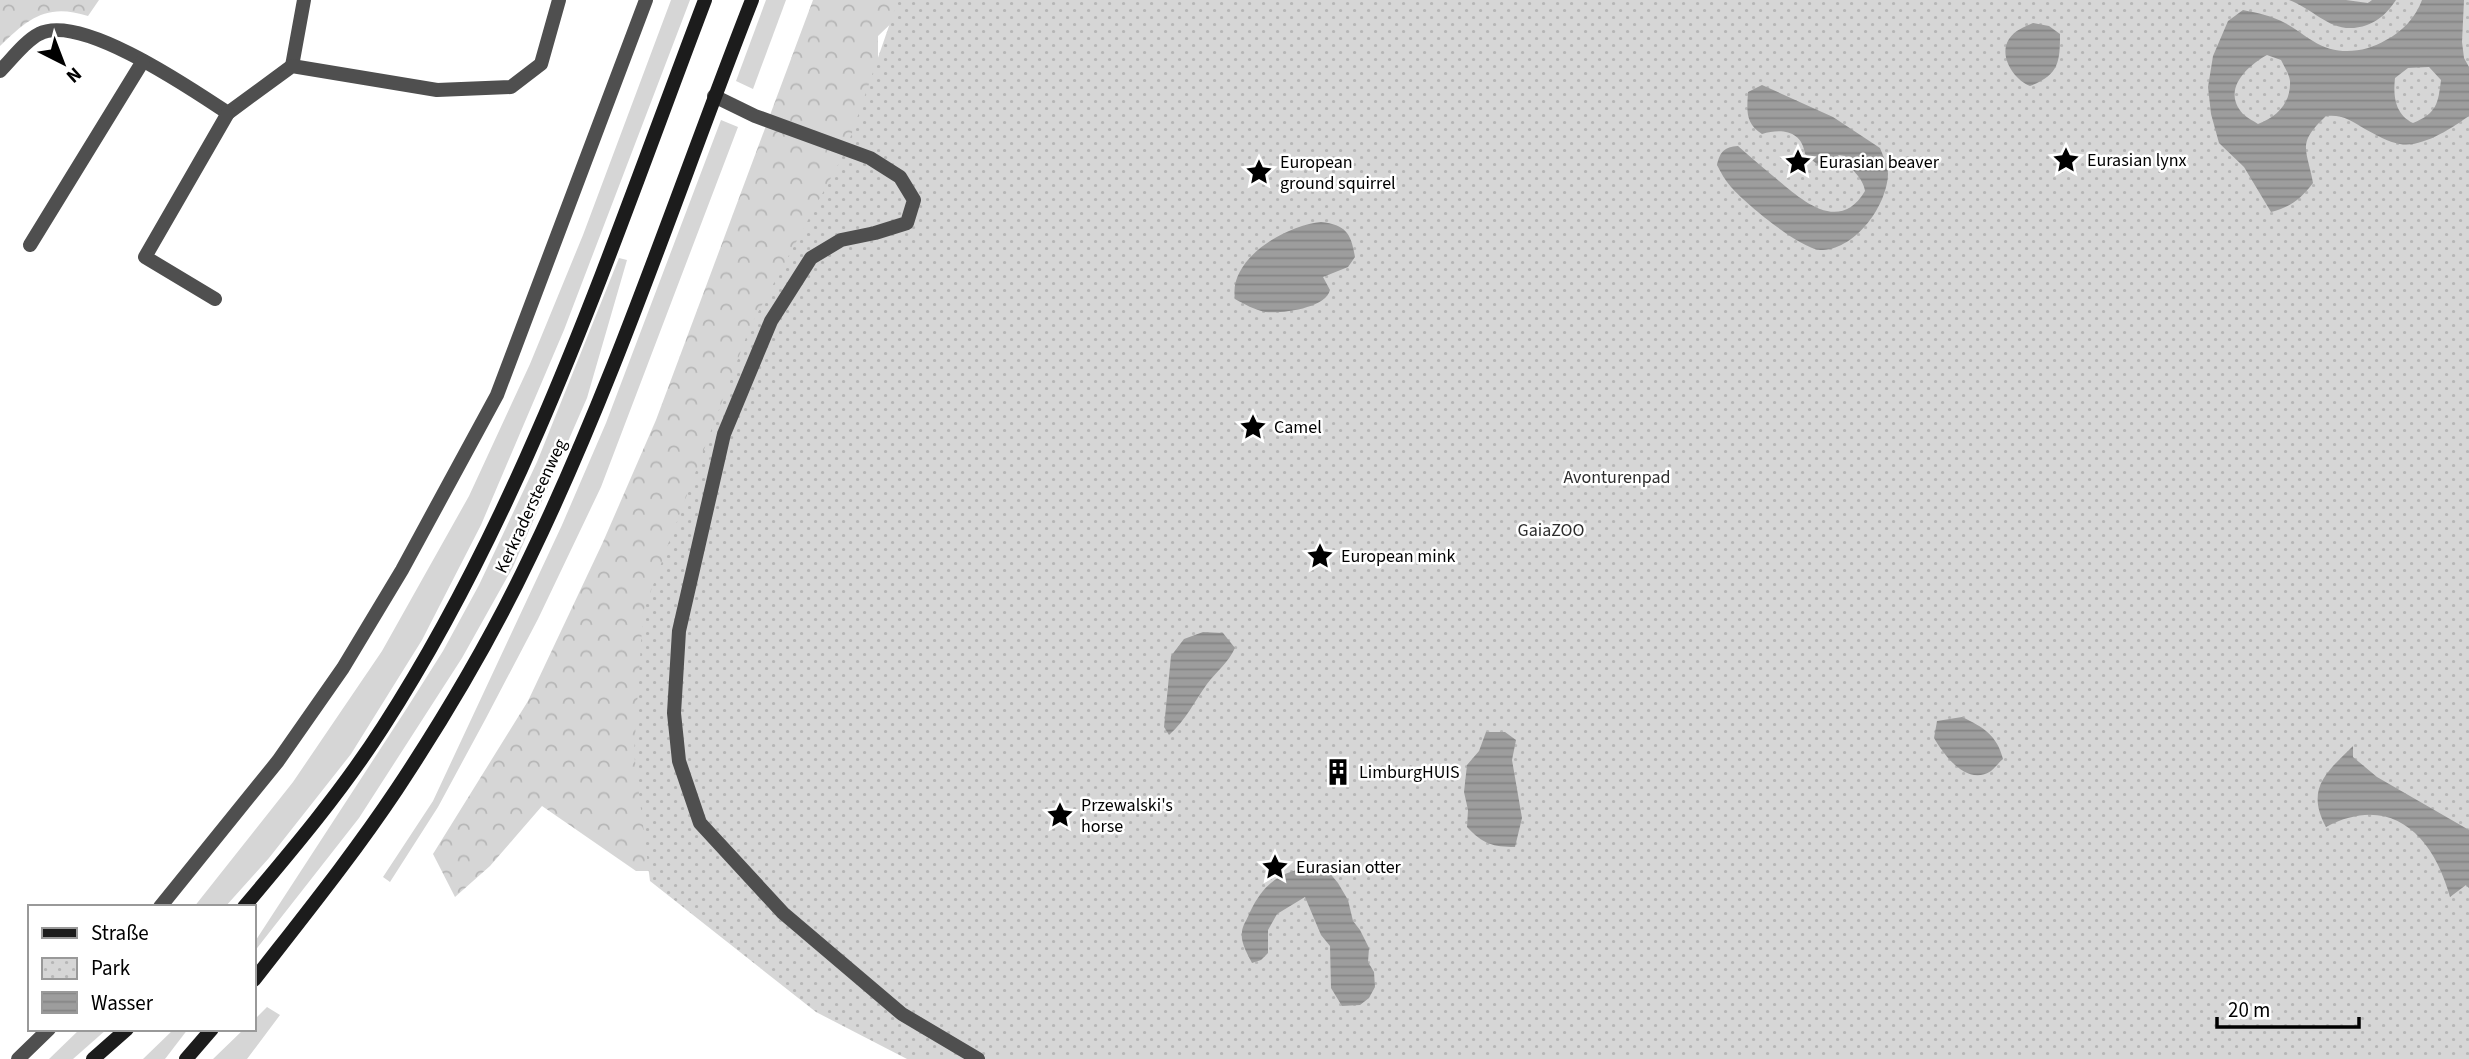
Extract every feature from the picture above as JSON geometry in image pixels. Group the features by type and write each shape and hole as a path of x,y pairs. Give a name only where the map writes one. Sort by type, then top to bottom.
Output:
{"main road":[{"name":"Kerkradersteenweg","path":"246,905 325,808 382,729 465,588 489,540 567,361 705,0"},
{"name":"Kerkradersteenweg","path":"256,976 339,871 397,789 472,666 529,560 568,476 606,382 752,0"},
{"path":"93,1059 125,1031"},
{"path":"186,1059 210,1031"}],"street":[{"path":"215,299 145,257 229,113 292,66 304,0"},
{"path":"292,66 437,90 511,87 541,64 559,0"},
{"path":"162,905 278,761 343,668 402,570 497,395 646,0"},
{"path":"0,71 38,34 53,29 69,31 100,40 143,61 229,113"},
{"path":"30,245 143,61"},
{"path":"714,96 755,116 870,158 900,177 914,200 906,223 841,240 811,258 771,321 723,434 679,631 674,713 679,761 700,823 783,913 902,1014 978,1059"},
{"path":"18,1059 47,1031"}],"green space":[{"path":"0,0 99,0 88,16 61,11 40,16 20,28 0,46"},
{"path":"671,0 690,0 564,330 481,525 422,640 351,754 269,858 227,905 196,905 293,782 382,651 469,496 530,364 583,235"},
{"path":"766,0 786,0 753,89 736,81"},
{"path":"813,0 961,0 902,13 878,36 878,82 664,871 636,871 542,806 490,866 455,897 433,854 528,701 603,542 656,420"},
{"name":"GaiaZOO","path":"898,0 2469,0 2469,1059 907,1059 816,1012 650,881 634,753 643,612 750,327 846,150"},
{"path":"721,120 738,127 601,487 538,619 485,720 438,807 390,882 383,877 433,801 562,525 606,423"},
{"path":"619,258 627,260 587,398 513,567 462,658 359,818 256,949 256,940 443,651 479,585 537,462"},
{"path":"267,1007 280,1015 247,1059 213,1059 242,1031 256,1031 256,1018"},
{"path":"78,1031 105,1031 73,1059 49,1059"},
{"path":"172,1031 186,1031 165,1059 143,1059"}],"water":[{"path":"2289,0 2346,0 2368,3 2372,0 2396,0 2380,18 2367,25 2345,28 2326,21"},
{"path":"2422,0 2464,0 2462,42 2464,58 2469,67 2469,116 2436,136 2418,143 2400,144 2373,134 2342,117 2326,116 2307,141 2313,183 2295,202 2271,212 2244,167 2219,143 2211,114 2208,87 2213,56 2228,21 2243,10 2275,18 2322,46 2350,51 2369,48 2392,37 2408,23","holes":["2267,55 2281,60 2289,78 2290,89 2282,108 2258,124 2243,114 2237,105 2236,88 2245,72","2429,67 2441,80 2437,102 2432,111 2413,123 2402,115 2396,104 2395,78 2408,68"]},
{"path":"2033,23 2049,26 2060,34 2060,44 2058,60 2052,72 2030,86 2013,73 2005,53 2011,36"},
{"path":"1762,85 1833,117 1880,148 1888,174 1882,199 1868,223 1847,242 1823,250 1802,243 1749,204 1731,187 1720,171 1717,165 1721,154 1726,149 1738,146 1799,197 1822,210 1845,210 1865,191 1862,181 1845,156 1839,155 1826,164 1818,165 1805,154 1800,140 1790,133 1777,131 1762,134 1756,130 1748,116 1748,92"},
{"path":"1321,222 1336,225 1346,232 1352,242 1355,257 1348,267 1323,277 1330,290 1327,296 1312,305 1292,311 1273,312 1257,310 1235,299 1235,284 1250,257 1277,237 1307,224"},
{"path":"1203,632 1223,633 1235,648 1169,735 1164,727 1171,656 1184,639"},
{"path":"1962,717 1983,728 1993,738 2003,759 1991,771 1982,775 1973,775 1957,767 1934,738 1937,721"},
{"path":"1486,732 1505,732 1516,740 1512,760 1522,818 1515,847 1489,843 1467,827 1468,810 1464,792 1467,765 1479,751"},
{"path":"2353,746 2353,757 2377,777 2469,830 2469,888 2466,885 2450,897 2433,855 2406,826 2389,818 2370,815 2349,818 2326,827 2320,813 2318,791 2327,773"},
{"path":"1323,865 1348,900 1353,921 1369,948 1368,962 1374,972 1375,987 1369,998 1360,1005 1342,1006 1331,988 1330,946 1321,935 1305,897 1277,914 1268,930 1268,953 1261,960 1252,963 1243,944 1244,925 1256,900 1271,883 1288,873"}],"place":[{"name":"Eurasian lynx","path":"2066,160"},
{"name":"Eurasian beaver","path":"1798,162"},
{"name":"European ground squirrel","path":"1259,172"},
{"name":"Camel","path":"1253,427"},
{"name":"European mink","path":"1320,556"},
{"name":"LimburgHUIS","path":"1338,772"},
{"name":"Przewalski's horse","path":"1060,815"},
{"name":"Eurasian otter","path":"1275,867"}],"park label":[{"name":"Avonturenpad","path":"1617,477"}]}
